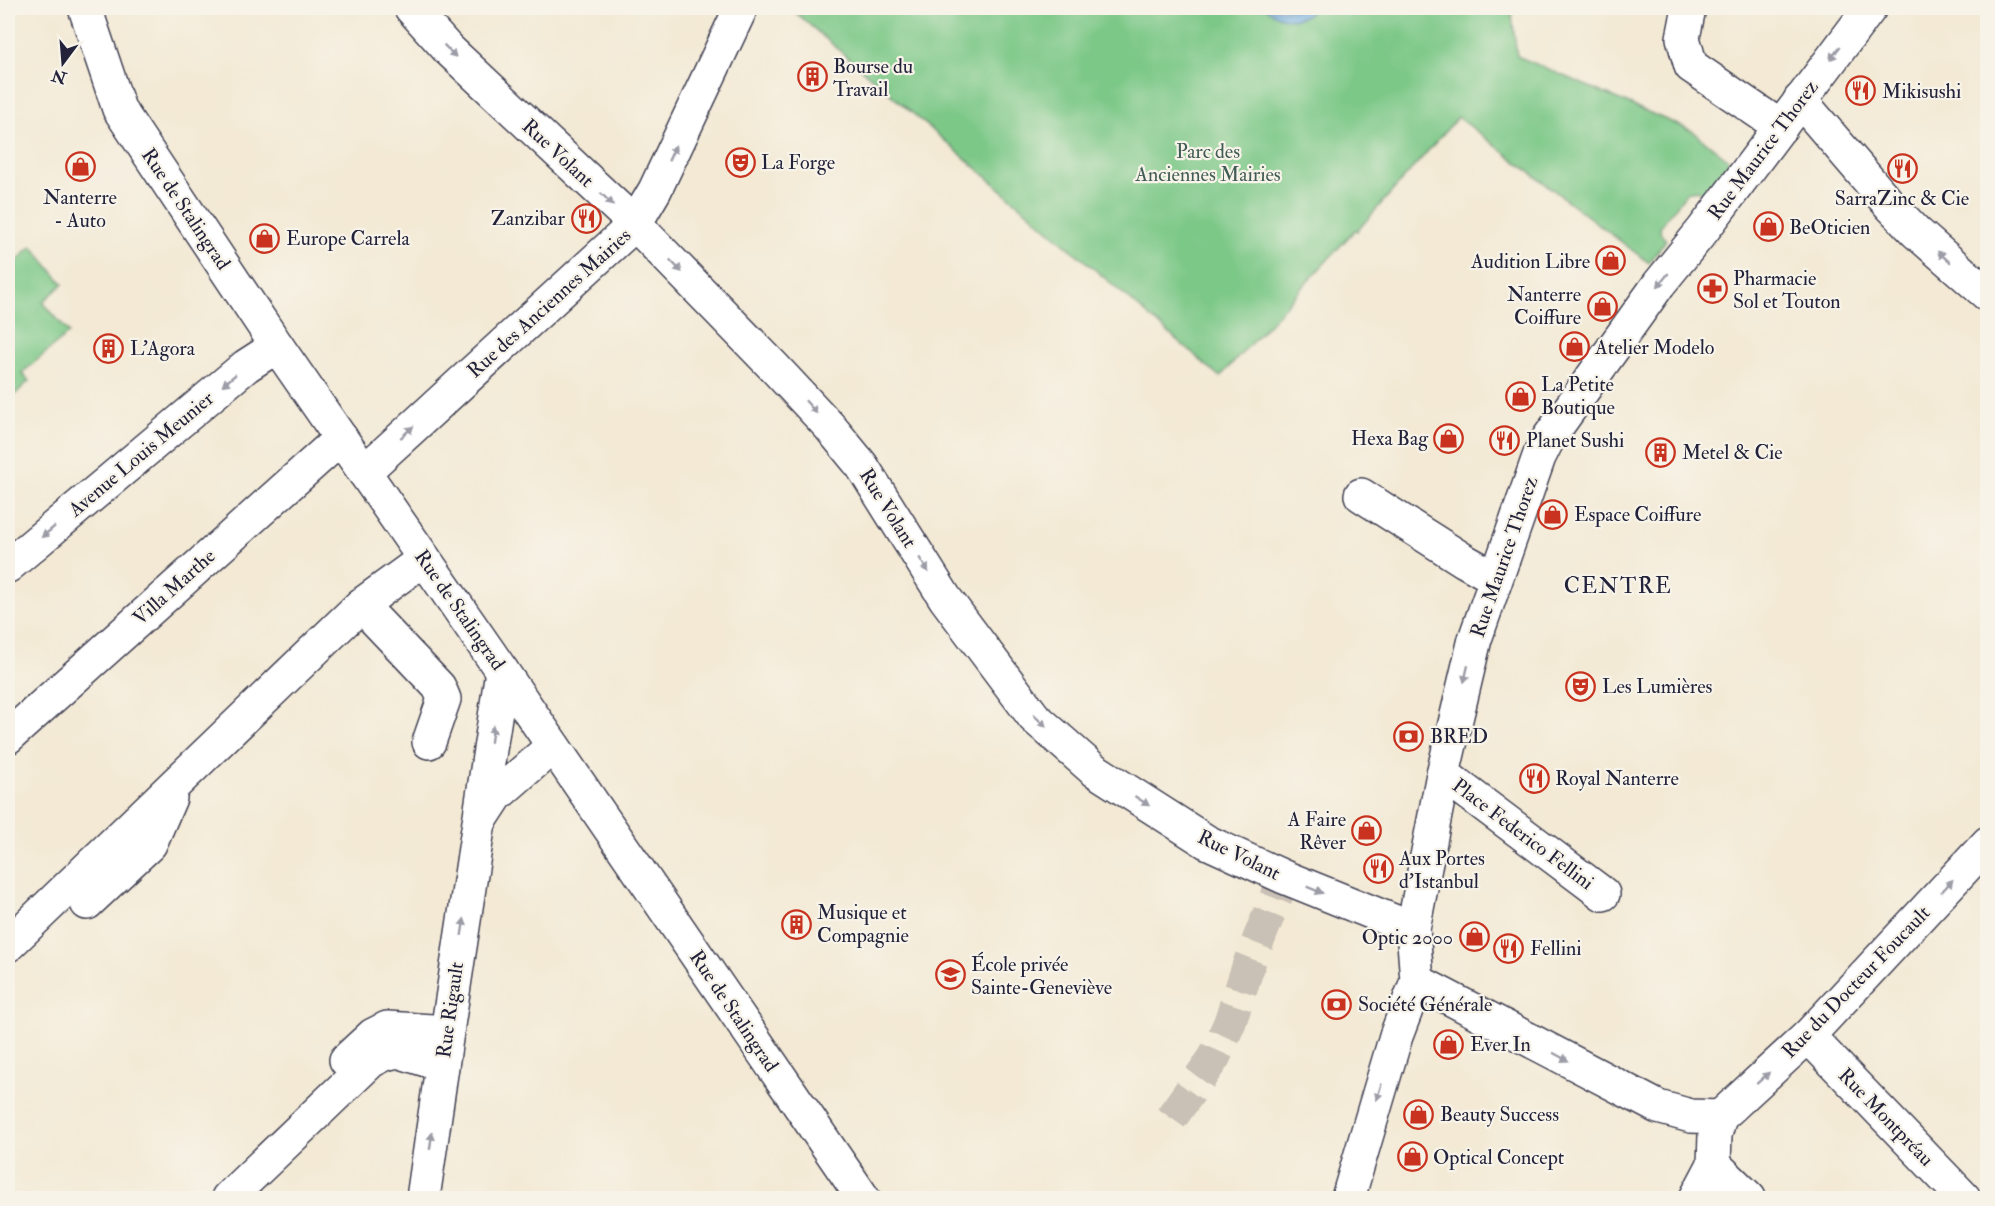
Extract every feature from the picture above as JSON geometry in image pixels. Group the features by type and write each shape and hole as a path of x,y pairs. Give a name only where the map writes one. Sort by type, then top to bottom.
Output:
{"street":[{"name":"Rue de Stalingrad","path":"85,8 119,109 277,346 863,1198"},
{"name":"Rue Volant","path":"411,8 448,49 635,224 773,366 862,466 945,598 1034,717 1093,769 1207,842 1284,877 1413,929"},
{"name":"Rue des Anciennes Mairies","path":"364,472 635,224 655,190 741,8"},
{"path":"1689,8 1683,38 1691,66 1781,127"},
{"name":"Rue Maurice Thorez","path":"1348,1198 1396,1036 1417,981 1413,929 1443,774 1475,639 1539,457 1548,439 1659,284 1703,230 1870,8"},
{"path":"1800,100 1916,232 1988,295"},
{"name":"Avenue Louis Meunier","path":"8,566 246,366 277,346"},
{"name":"Villa Marthe","path":"8,737 341,438"},
{"path":"1361,495 1496,578"},
{"path":"8,945 360,606 424,559"},
{"path":"360,606 438,687 444,699 429,741"},
{"name":"Rue Rigault","path":"423,1198 502,671"},
{"name":"Rue Rigault","path":"479,822 497,795 553,746"},
{"name":"Place Federico Fellini","path":"1443,774 1603,894"},
{"path":"87,903 150,844 177,782"},
{"name":"Rue du Docteur Foucault","path":"1720,1117 1808,1036 1988,843"},
{"path":"1417,981 1658,1107 1691,1116 1720,1117 1715,1135 1714,1164 1696,1198"},
{"path":"332,1072 373,1035 387,1028 447,1032"},
{"name":"Rue Montpréau","path":"1808,1036 1964,1198"},
{"path":"228,1198 370,1061 398,1051 442,1065"},
{"path":"1714,1164 1749,1198"}],"green space":[{"name":"Parc des Anciennes Mairies","path":"790,8 1511,8 1517,56 1692,131 1730,161 1705,193 1696,190 1687,192 1660,227 1661,234 1666,240 1649,263 1458,117 1357,231 1355,230 1220,377"},
{"path":"32,246 63,284 43,302 69,333 22,373 29,381 8,401 8,269"}],"water":[{"path":"1265,8 1316,8 1303,17 1290,19 1278,16"}],"tunnel":[{"path":"1171,1118 1214,1058 1230,1022 1250,961 1284,877"}],"place":[{"name":"Bourse du Travail","path":"812,77"},
{"name":"Mikisushi","path":"1861,91"},
{"name":"La Forge","path":"740,162"},
{"name":"Nanterre - Auto","path":"80,166"},
{"name":"SarraZinc & Cie","path":"1902,168"},
{"name":"Zanzibar","path":"586,218"},
{"name":"BeOticien","path":"1768,227"},
{"name":"Europe Carrela","path":"265,238"},
{"name":"Audition Libre","path":"1611,261"},
{"name":"Pharmacie Sol et Touton","path":"1712,289"},
{"name":"Nanterre Coiffure","path":"1602,306"},
{"name":"Atelier Modelo","path":"1574,347"},
{"name":"L'Agora","path":"109,348"},
{"name":"La Petite Boutique","path":"1520,396"},
{"name":"Hexa Bag","path":"1449,438"},
{"name":"Planet Sushi","path":"1505,440"},
{"name":"Metel & Cie","path":"1661,452"},
{"name":"Espace Coiffure","path":"1553,514"},
{"name":"Les Lumières","path":"1581,686"},
{"name":"BRED","path":"1409,736"},
{"name":"Royal Nanterre","path":"1534,778"},
{"name":"A Faire Rêver","path":"1367,830"},
{"name":"Aux Portes d'Istanbul","path":"1378,869"},
{"name":"Musique et Compagnie","path":"796,924"},
{"name":"Optic 2000","path":"1474,937"},
{"name":"Fellini","path":"1509,948"},
{"name":"École privée Sainte-Geneviève","path":"950,975"},
{"name":"Société Générale","path":"1337,1004"},
{"name":"Ever In","path":"1449,1044"},
{"name":"Beauty Success","path":"1419,1114"},
{"name":"Optical Concept","path":"1412,1157"}],"district":[{"name":"CENTRE","path":"1618,586"}]}
